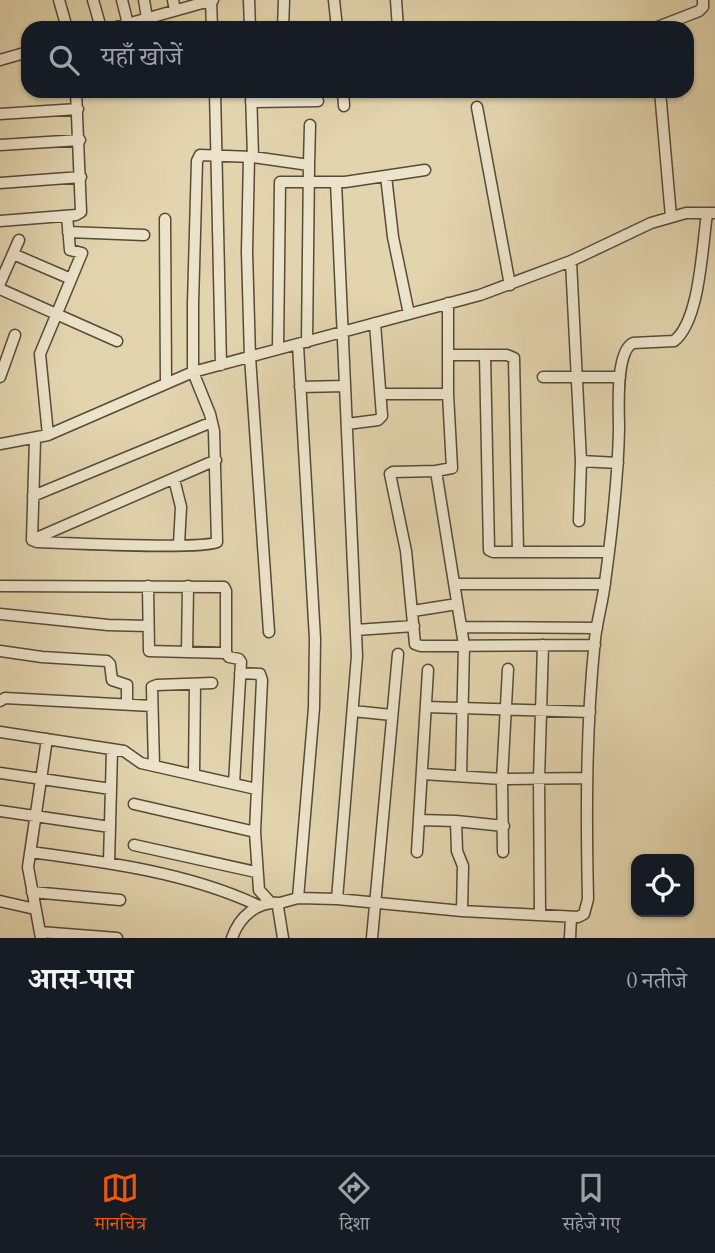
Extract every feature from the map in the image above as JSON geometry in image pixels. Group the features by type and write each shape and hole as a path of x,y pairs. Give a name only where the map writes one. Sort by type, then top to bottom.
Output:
{"street":[{"path":"59,0 65,21"},
{"path":"93,0 99,21"},
{"path":"122,0 127,21"},
{"path":"144,0 147,18"},
{"path":"138,21 174,5 212,0 212,21"},
{"path":"249,0 250,21"},
{"path":"284,0 284,21"},
{"path":"334,0 336,21"},
{"path":"396,0 398,21"},
{"path":"673,21 699,11 703,0"},
{"path":"0,60 21,54"},
{"path":"0,221 67,216 81,212 77,98"},
{"path":"215,98 221,365"},
{"path":"251,98 247,252 250,357 269,632"},
{"path":"295,98 318,102"},
{"path":"343,98 344,106"},
{"path":"661,98 671,217"},
{"path":"477,107 510,285"},
{"path":"0,114 78,109"},
{"path":"298,898 314,708 315,639 300,387 310,125"},
{"path":"0,145 79,141"},
{"path":"32,540 211,545 217,542 216,460 212,422 193,372 197,161 200,155 218,155 309,165"},
{"path":"278,349 279,184 282,180 336,182 425,170"},
{"path":"386,176 393,237 409,314"},
{"path":"0,183 81,177"},
{"path":"336,182 357,656 337,899"},
{"path":"0,444 48,435 193,372 510,285 571,261 651,223 686,213 711,214 693,310 686,327 674,341 638,342 629,345 623,357 618,463 605,584 595,645 590,712 586,778 587,908 584,914 572,917 462,911 376,902 298,898 260,906 240,922 232,938"},
{"path":"48,435 40,354 82,253 70,250 67,216"},
{"path":"165,219 166,383"},
{"path":"68,232 144,235"},
{"path":"0,283 3,270 19,240"},
{"path":"13,254 71,279"},
{"path":"571,261 581,461 579,521"},
{"path":"0,289 117,341"},
{"path":"448,303 448,394 452,468 390,474 406,551 418,645 595,645"},
{"path":"346,424 381,419 383,414 375,323"},
{"path":"0,377 15,335"},
{"path":"448,355 511,356 514,361 518,552"},
{"path":"485,355 488,547 494,552 609,552"},
{"path":"543,377 620,377"},
{"path":"300,387 345,386"},
{"path":"381,394 448,394"},
{"path":"33,496 212,422"},
{"path":"32,540 35,439"},
{"path":"32,540 216,460"},
{"path":"581,461 618,463"},
{"path":"436,471 464,645 461,776"},
{"path":"174,478 181,507 179,544"},
{"path":"454,584 605,584"},
{"path":"0,586 188,586 225,589 226,653 229,657 240,660 234,784"},
{"path":"148,586 149,651 226,653"},
{"path":"187,652 188,586"},
{"path":"413,611 457,604"},
{"path":"0,614 95,624 148,626"},
{"path":"356,630 414,626"},
{"path":"461,627 597,628"},
{"path":"540,915 539,779 543,645"},
{"path":"0,651 109,662 112,680 127,685 127,704"},
{"path":"372,938 398,654"},
{"path":"503,852 502,779 508,669"},
{"path":"417,852 428,670"},
{"path":"240,673 260,674 262,680 256,789 257,872 259,890 278,907 283,938"},
{"path":"154,766 153,685 212,683"},
{"path":"194,775 195,684"},
{"path":"0,701 5,698 152,706"},
{"path":"426,707 590,712"},
{"path":"353,711 392,715"},
{"path":"0,732 124,751 137,762 256,789"},
{"path":"47,739 28,867 40,935 117,938"},
{"path":"109,863 112,750"},
{"path":"0,773 111,789"},
{"path":"423,775 502,779 586,778"},
{"path":"134,804 255,832"},
{"path":"0,811 110,827"},
{"path":"419,820 504,826"},
{"path":"456,821 457,852 463,866 462,911"},
{"path":"134,845 257,872"},
{"path":"30,852 134,867 222,890 260,906"},
{"path":"32,891 120,901"},
{"path":"0,901 35,909"},
{"path":"572,917 570,938 578,938"}]}
